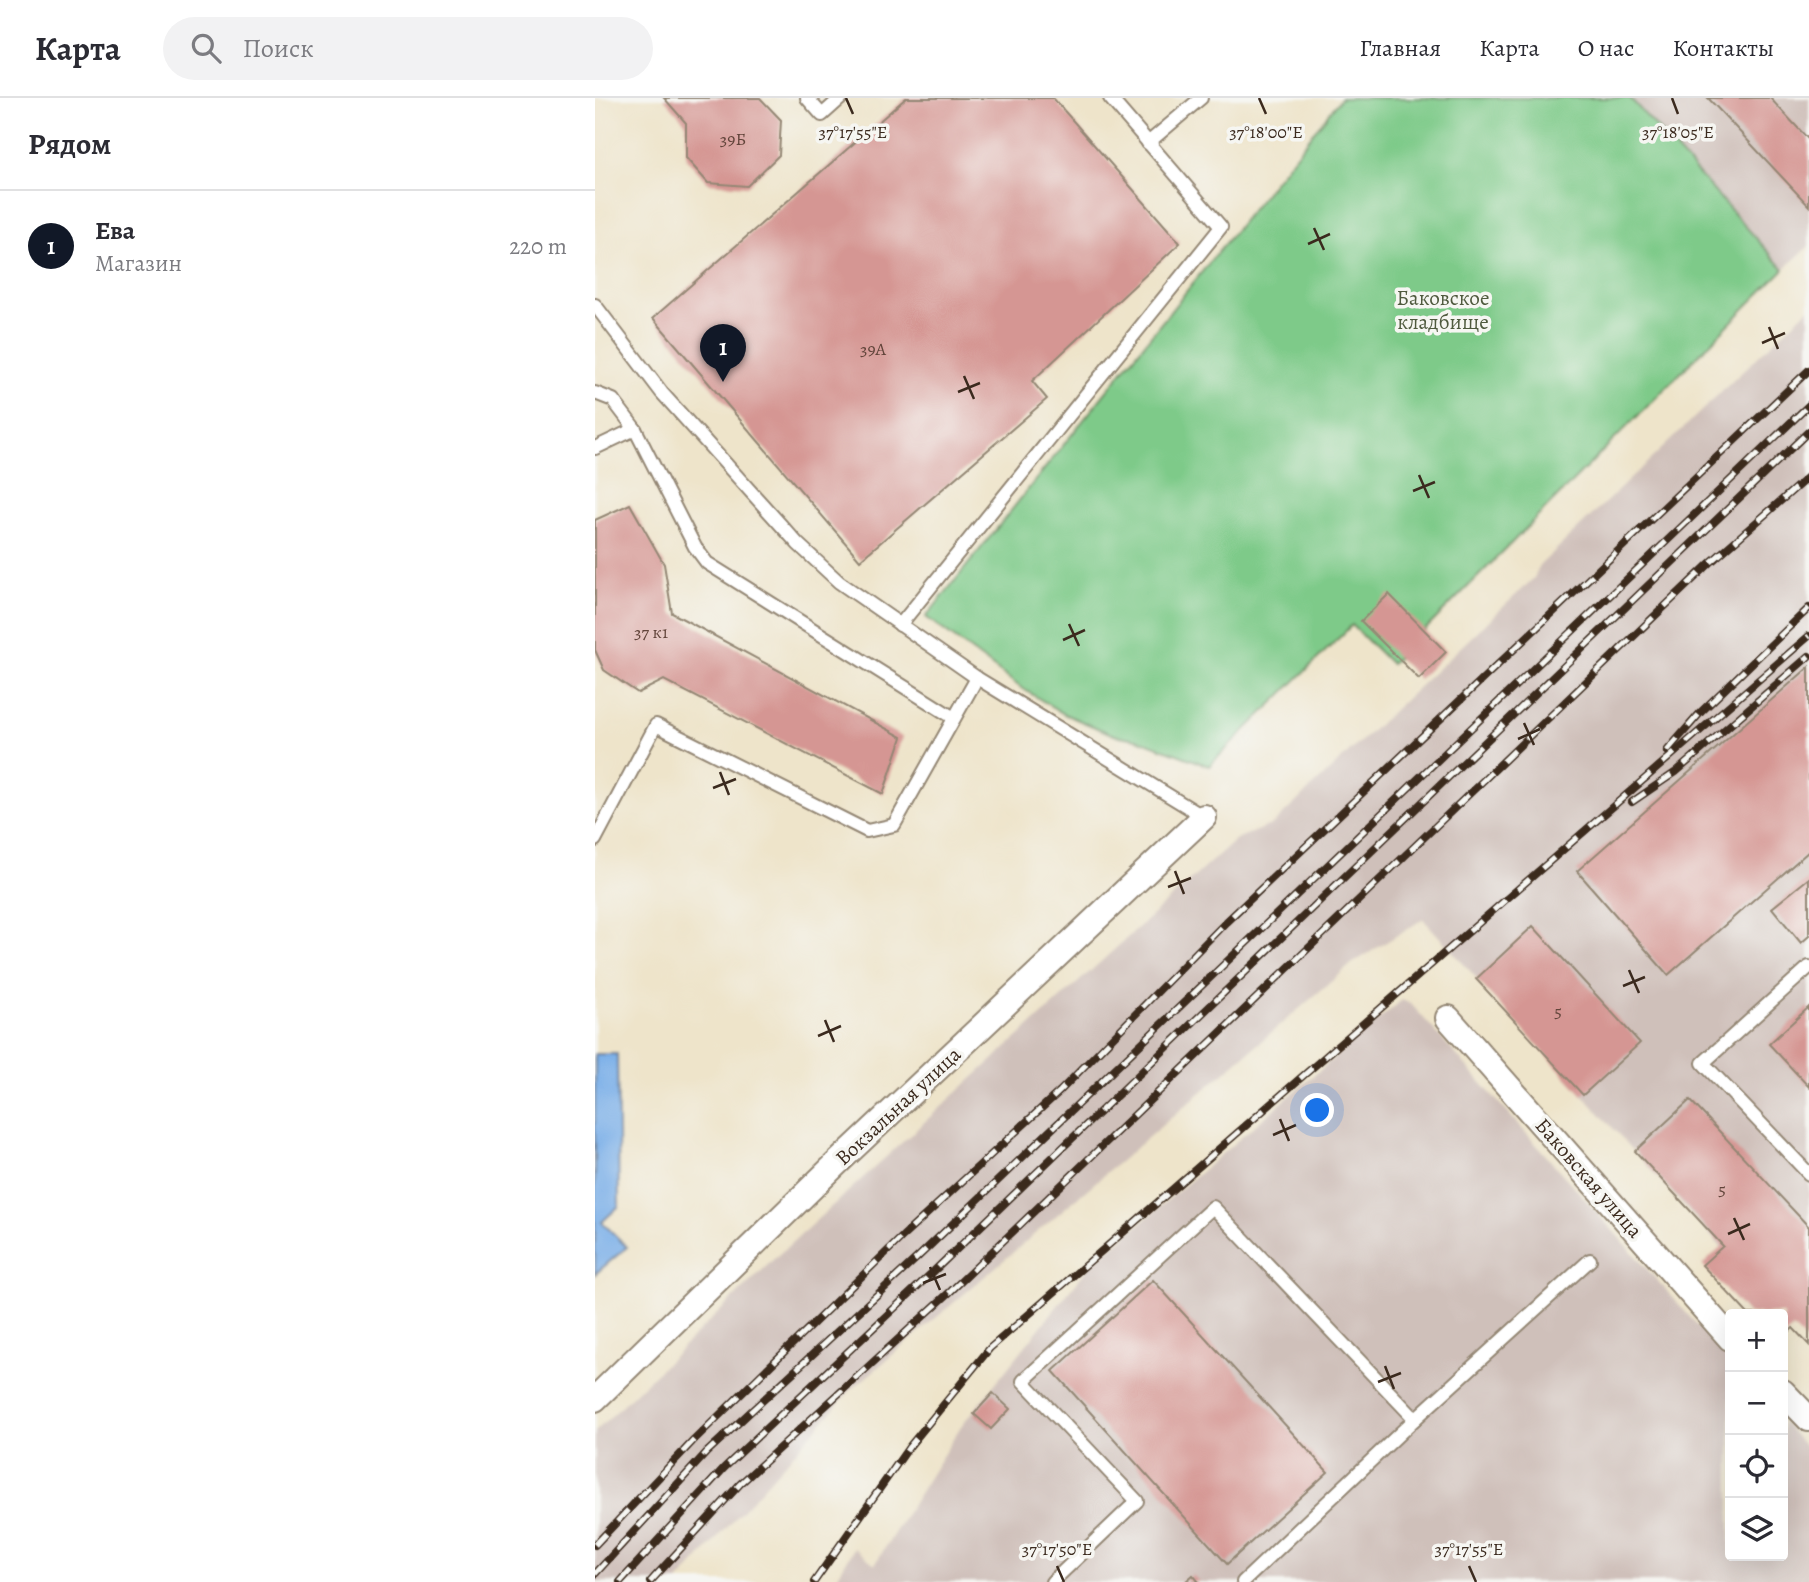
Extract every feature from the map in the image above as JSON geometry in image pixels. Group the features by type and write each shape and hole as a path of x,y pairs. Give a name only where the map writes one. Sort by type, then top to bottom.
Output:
{"street":[{"name":"Вокзальная улица","path":"595,1399 836,1164 1204,817"},
{"name":"Баковская улица","path":"1448,1018 1725,1332"},
{"path":"1788,1397 1809,1419"}],"lane":[{"path":"807,98 822,115 841,98"},
{"path":"900,625 1221,227 1110,98"},
{"path":"1148,143 1201,98"},
{"path":"595,304 662,393 798,544 839,582 977,678 1204,817"},
{"path":"595,393 613,400 635,429 695,547 707,562 954,718"},
{"path":"595,448 635,429"},
{"path":"595,840 656,725 867,831 894,824 977,678"},
{"path":"1809,967 1703,1063 1809,1174"},
{"path":"1052,1582 1137,1501 1023,1381 1213,1207 1415,1419"},
{"path":"1243,1582 1415,1419 1590,1260"}],"shaded area":[{"path":"1630,98 1809,98 1809,246 1784,269"},
{"path":"1809,308 1809,1344 1788,1321 1788,1309 1777,1309 1423,919 1353,963 850,1391 678,1582 595,1582 595,1432 777,1256 1236,839 1273,824 1534,578 1540,565"},
{"path":"1402,1000 1411,1004 1725,1356 1725,1561 1788,1561 1788,1428 1809,1451 1809,1582 834,1582 854,1548 875,1564 961,1426 1088,1268"}],"green space":[{"name":"Баковское кладбище","path":"1341,98 1630,98 1784,269 1391,664 1352,625 1209,766 1137,739 1114,735 1064,714 1020,687 926,617"}],"water":[{"path":"595,1054 617,1054 619,1206 602,1222 627,1247 595,1274"}],"building":[{"path":"664,98 760,98 781,120 779,155 747,186 708,183 686,158 686,123"},
{"path":"906,98 1053,98 1180,243 1032,381 1047,399 860,560 653,318"},
{"path":"1708,98 1770,98 1809,140 1809,206"},
{"path":"630,504 664,564 672,613 902,737 883,794 664,680 638,693 604,670 595,650 595,520"},
{"path":"1389,594 1446,652 1419,679 1361,621"},
{"path":"1809,667 1809,851 1668,975 1577,871"},
{"path":"1809,878 1809,936 1801,943 1772,908"},
{"path":"1533,926 1640,1043 1583,1095 1476,979"},
{"path":"1809,1007 1809,1087 1769,1044"},
{"path":"1690,1100 1809,1227 1809,1345 1793,1328 1788,1333 1788,1309 1743,1309 1702,1265 1723,1246 1635,1151"},
{"path":"1153,1280 1328,1472 1227,1564 1053,1371"},
{"path":"993,1393 1010,1409 991,1429 974,1414"},
{"path":"1193,1575 1199,1582 1185,1582"}],"railway":[{"path":"595,1545 694,1440 903,1236 1060,1091 1226,922 1809,370"},
{"path":"595,1574 707,1452 919,1256 1809,405"},
{"path":"620,1582 724,1468 934,1271 1809,431"},
{"path":"650,1582 740,1484 951,1291 1710,563 1809,476"},
{"path":"1667,751 1701,712 1809,608"},
{"path":"814,1582 909,1447 990,1348 1809,636"},
{"path":"1632,802 1676,772 1809,656"}],"place":[{"name":"Ева","path":"723,382"}]}
